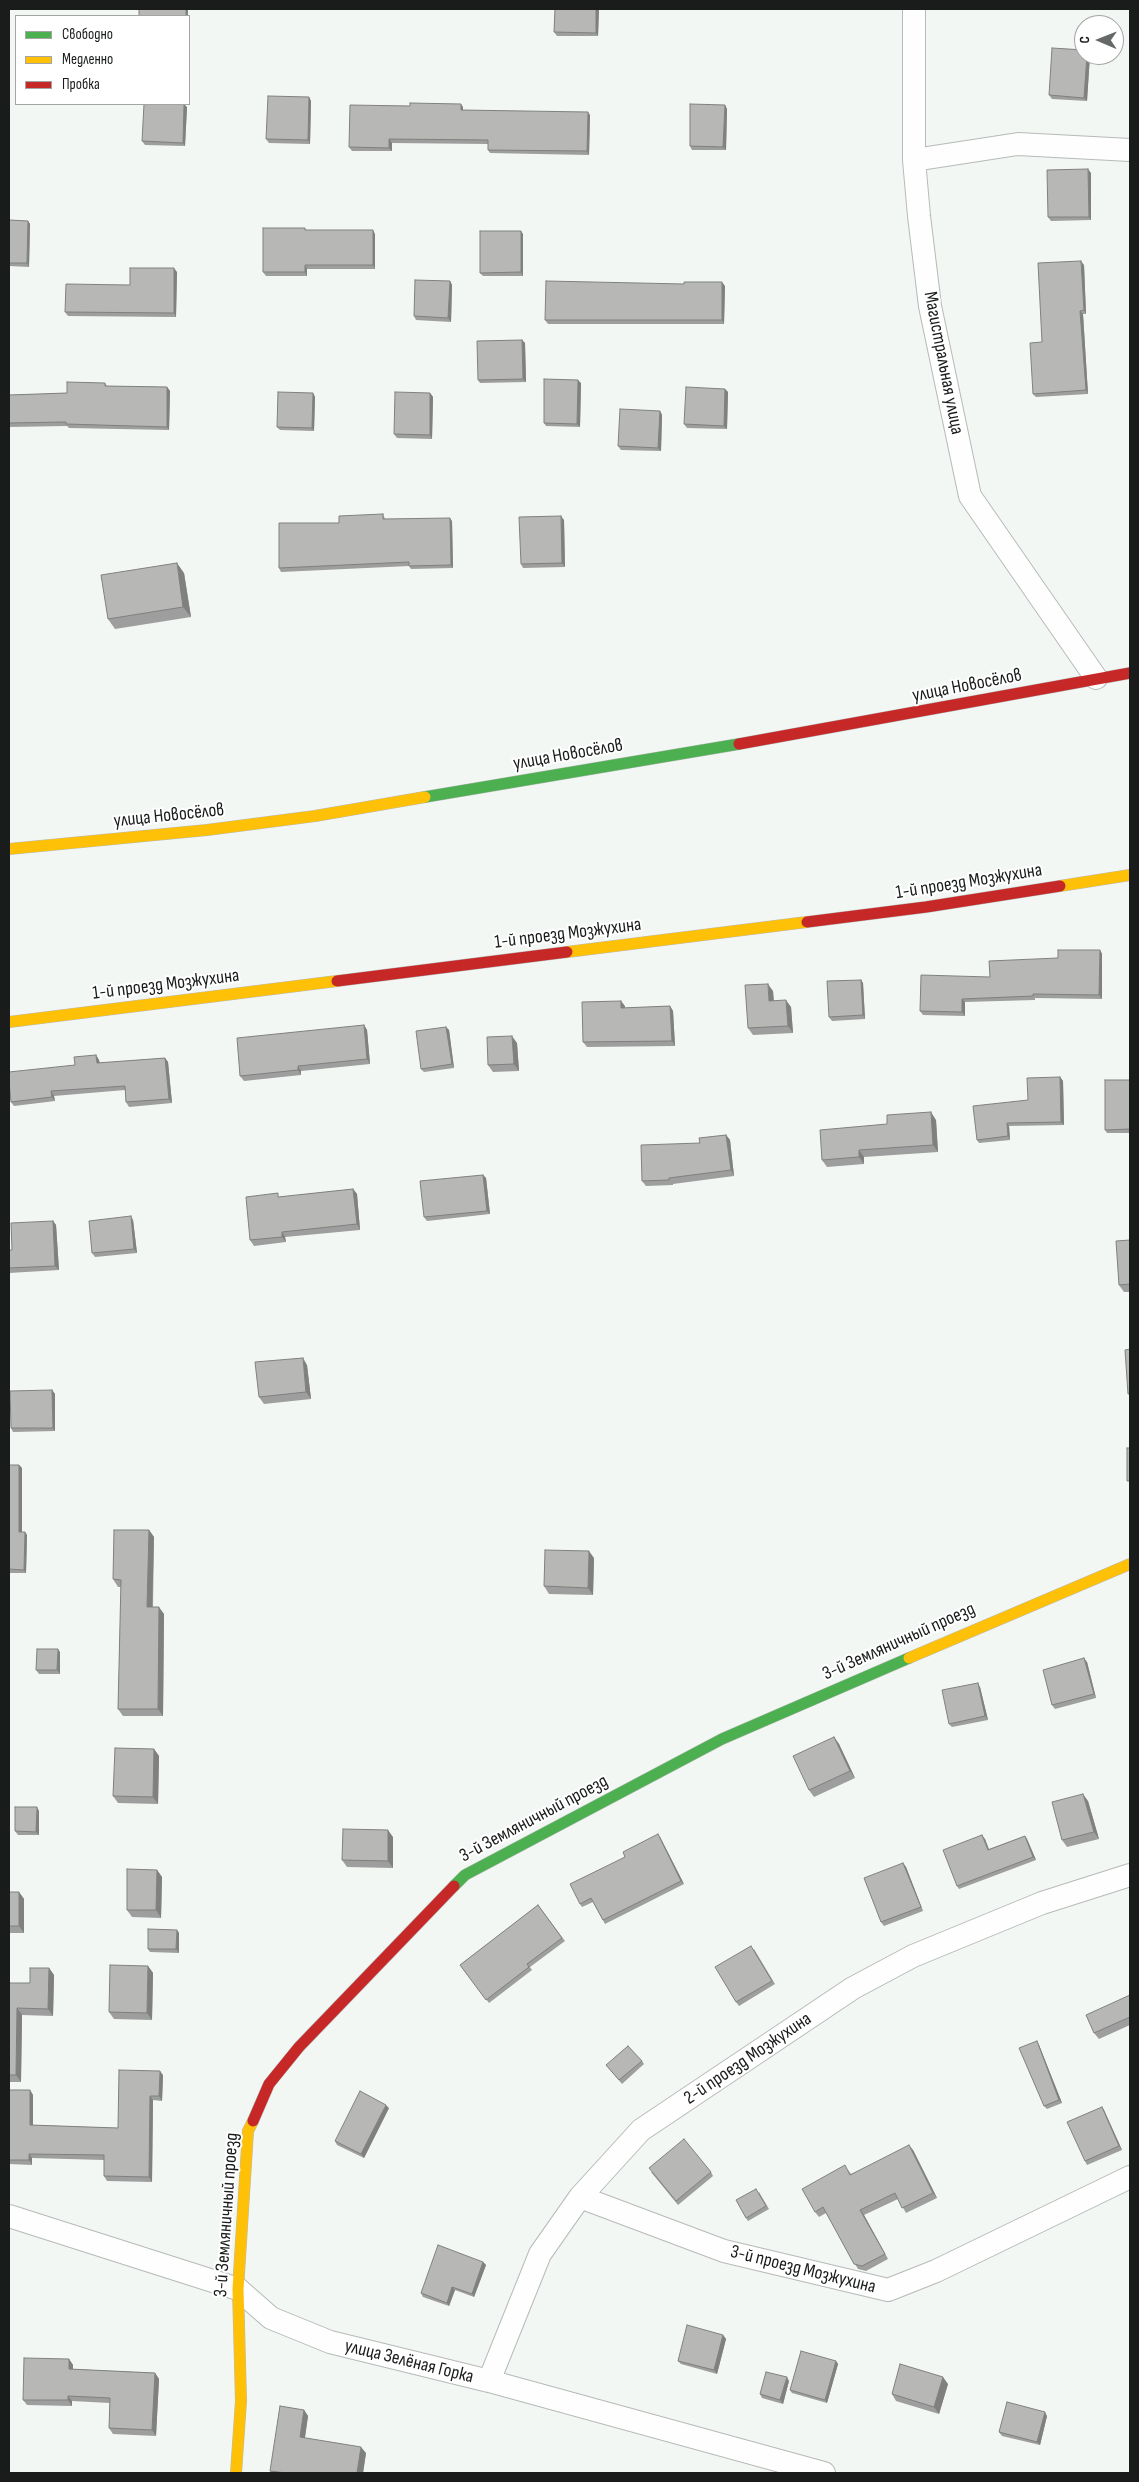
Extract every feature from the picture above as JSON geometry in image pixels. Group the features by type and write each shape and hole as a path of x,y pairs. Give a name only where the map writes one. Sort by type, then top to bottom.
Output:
{"street":[{"name":"Магистральная улица","path":"914,9 914,160 930,306 970,496 1096,678"},
{"path":"914,160 1018,144 1130,150"},
{"name":"улица Новосёлов","path":"9,849 207,830 315,816 918,713 1130,673"},
{"name":"1-й проезд Мозжухина","path":"9,1022 926,907 1130,875"},
{"name":"3-й Земляничный проезд","path":"236,2473 240,2401 238,2289 248,2131 270,2084 299,2047 464,1875 722,1739 1016,1611 1130,1564"},
{"name":"2-й проезд Мозжухина","path":"489,2381 540,2254 580,2197 641,2130 853,1988 913,1956 1042,1903 1130,1875"},
{"name":"3-й проезд Мозжухина","path":"580,2197 724,2251 888,2290 936,2271 1130,2177"},
{"name":"улица Зелёная Горка","path":"9,2216 238,2289 271,2318 330,2342 489,2381 824,2473"}],"building":[{"path":"139,9 186,9 186,15 139,15"},
{"path":"555,9 596,9 596,33 554,32"},
{"path":"1052,48 1074,49 1074,65 1086,65 1084,98 1049,95"},
{"path":"268,96 309,97 308,140 266,139"},
{"path":"410,103 461,104 461,110 588,112 587,151 488,150 488,140 389,139 389,148 349,147 350,105 410,106"},
{"path":"690,104 725,105 723,147 690,146"},
{"path":"144,105 184,105 183,143 142,141"},
{"path":"1088,169 1089,217 1048,217 1047,170"},
{"path":"9,220 28,221 27,263 9,263"},
{"path":"263,228 373,230 373,265 305,265 305,272 263,272"},
{"path":"480,231 521,231 521,272 480,273"},
{"path":"1081,261 1084,310 1080,311 1086,390 1033,394 1030,343 1042,342 1038,263"},
{"path":"130,268 174,268 174,313 65,312 66,284 130,285"},
{"path":"415,280 450,281 448,318 414,316"},
{"path":"546,281 684,284 684,282 722,282 722,320 545,320"},
{"path":"522,340 523,379 478,380 477,341"},
{"path":"544,379 578,380 577,424 544,423"},
{"path":"67,382 105,383 105,386 167,387 167,427 66,424 66,422 9,423 9,395 67,393"},
{"path":"686,387 725,389 724,426 684,424"},
{"path":"278,392 313,393 312,428 277,427"},
{"path":"395,392 430,393 430,435 394,434"},
{"path":"620,409 660,411 658,448 618,446"},
{"path":"383,514 383,519 450,518 451,565 409,566 409,562 279,568 279,523 339,523 339,516"},
{"path":"561,516 562,563 521,564 519,517"},
{"path":"177,563 183,607 108,619 101,575"},
{"path":"1058,950 1100,950 1099,995 1033,994 1033,996 962,999 962,1012 920,1011 921,975 990,977 989,961 1058,958"},
{"path":"861,980 863,1015 829,1017 827,981"},
{"path":"768,984 769,1001 786,1000 788,1026 748,1028 745,985"},
{"path":"621,1001 621,1008 670,1006 672,1041 583,1042 582,1002"},
{"path":"364,1025 367,1059 298,1066 298,1070 240,1076 237,1038"},
{"path":"446,1027 452,1064 421,1069 416,1031"},
{"path":"512,1036 514,1064 488,1065 487,1037"},
{"path":"96,1055 97,1063 165,1058 169,1099 126,1102 125,1086 51,1091 52,1097 11,1102 9,1072 75,1065 74,1057"},
{"path":"1060,1077 1061,1122 1007,1123 1008,1136 977,1140 973,1106 1028,1100 1027,1078"},
{"path":"1105,1080 1130,1080 1130,1129 1105,1130"},
{"path":"931,1112 933,1145 859,1150 859,1157 822,1160 820,1130 887,1124 887,1115"},
{"path":"726,1135 731,1170 669,1178 669,1180 642,1181 641,1145 700,1143 699,1138"},
{"path":"483,1175 487,1211 424,1217 420,1181"},
{"path":"353,1189 357,1224 282,1232 282,1237 250,1240 246,1197 278,1193 278,1197"},
{"path":"131,1216 134,1249 92,1253 89,1221"},
{"path":"53,1221 55,1266 9,1268 9,1250 12,1250 11,1223"},
{"path":"1130,1240 1130,1284 1119,1285 1116,1241"},
{"path":"1130,1349 1130,1394 1128,1394 1125,1350"},
{"path":"303,1358 306,1392 259,1397 255,1362"},
{"path":"52,1390 53,1428 11,1428 10,1391"},
{"path":"1127,1448 1130,1448 1130,1481 1127,1481"},
{"path":"9,1465 19,1465 19,1532 25,1532 24,1570 9,1569"},
{"path":"114,1530 149,1530 147,1607 159,1607 158,1709 118,1709 121,1580 113,1579"},
{"path":"545,1550 589,1551 588,1588 544,1586"},
{"path":"37,1649 58,1649 57,1670 36,1670"},
{"path":"1084,1658 1094,1694 1052,1705 1043,1670"},
{"path":"978,1683 985,1716 949,1724 942,1690"},
{"path":"834,1737 850,1771 809,1790 793,1756"},
{"path":"115,1748 154,1749 153,1797 113,1796"},
{"path":"1083,1794 1094,1832 1062,1840 1052,1802"},
{"path":"15,1807 37,1807 36,1832 15,1831"},
{"path":"343,1829 388,1830 388,1861 342,1860"},
{"path":"658,1834 681,1881 603,1920 591,1898 580,1904 570,1884 625,1857 623,1852"},
{"path":"982,1835 988,1850 1025,1836 1033,1857 957,1886 943,1850"},
{"path":"903,1863 921,1907 881,1922 864,1878"},
{"path":"127,1869 157,1870 156,1910 127,1910"},
{"path":"9,1892 19,1892 19,1926 9,1926"},
{"path":"538,1905 562,1938 527,1964 529,1967 486,2000 460,1965"},
{"path":"148,1929 177,1930 176,1949 148,1949"},
{"path":"751,1946 772,1981 736,2002 715,1967"},
{"path":"110,1965 148,1966 147,2013 109,2012"},
{"path":"30,1968 49,1968 48,2009 17,2008 16,2075 9,2075 9,1983 30,1983"},
{"path":"1130,1995 1130,2017 1094,2033 1086,2015"},
{"path":"1037,2041 1059,2100 1044,2106 1019,2048"},
{"path":"628,2046 642,2061 619,2080 606,2065"},
{"path":"119,2070 160,2071 159,2096 150,2096 149,2177 104,2176 104,2155 29,2154 29,2160 9,2160 9,2090 30,2090 30,2125 118,2128"},
{"path":"360,2091 386,2105 361,2154 335,2141"},
{"path":"1102,2107 1119,2146 1085,2161 1067,2122"},
{"path":"684,2139 711,2172 676,2201 649,2168"},
{"path":"909,2145 933,2193 902,2208 895,2193 860,2210 885,2254 862,2266 854,2264 823,2207 815,2212 802,2189 845,2165 850,2175"},
{"path":"756,2189 766,2206 746,2218 736,2200"},
{"path":"438,2245 483,2262 472,2294 452,2287 447,2303 421,2293"},
{"path":"687,2325 723,2335 714,2370 678,2361"},
{"path":"801,2351 836,2361 825,2400 790,2390"},
{"path":"24,2358 69,2359 69,2369 155,2373 152,2430 109,2428 110,2398 68,2396 68,2400 23,2400"},
{"path":"900,2364 943,2377 934,2407 892,2394"},
{"path":"766,2372 787,2377 780,2400 760,2394"},
{"path":"1007,2402 1045,2412 1037,2442 999,2432"},
{"path":"280,2406 304,2410 300,2437 361,2447 357,2473 286,2473 270,2471"}],"traffic: fast":[{"path":"425,797 739,744"},
{"path":"454,1886 465,1875 722,1739 909,1658"}],"traffic: slow":[{"path":"9,849 207,830 315,816 425,797"},
{"path":"1060,886 1130,875"},
{"path":"567,952 807,922"},
{"path":"9,1022 337,981"},
{"path":"909,1658 1130,1564"},
{"path":"236,2473 241,2401 238,2289 248,2131 253,2121"}],"traffic: jam":[{"path":"739,744 1130,673"},
{"path":"807,922 926,907 1060,886"},
{"path":"337,981 567,952"},
{"path":"253,2121 269,2084 299,2047 454,1886"}]}
